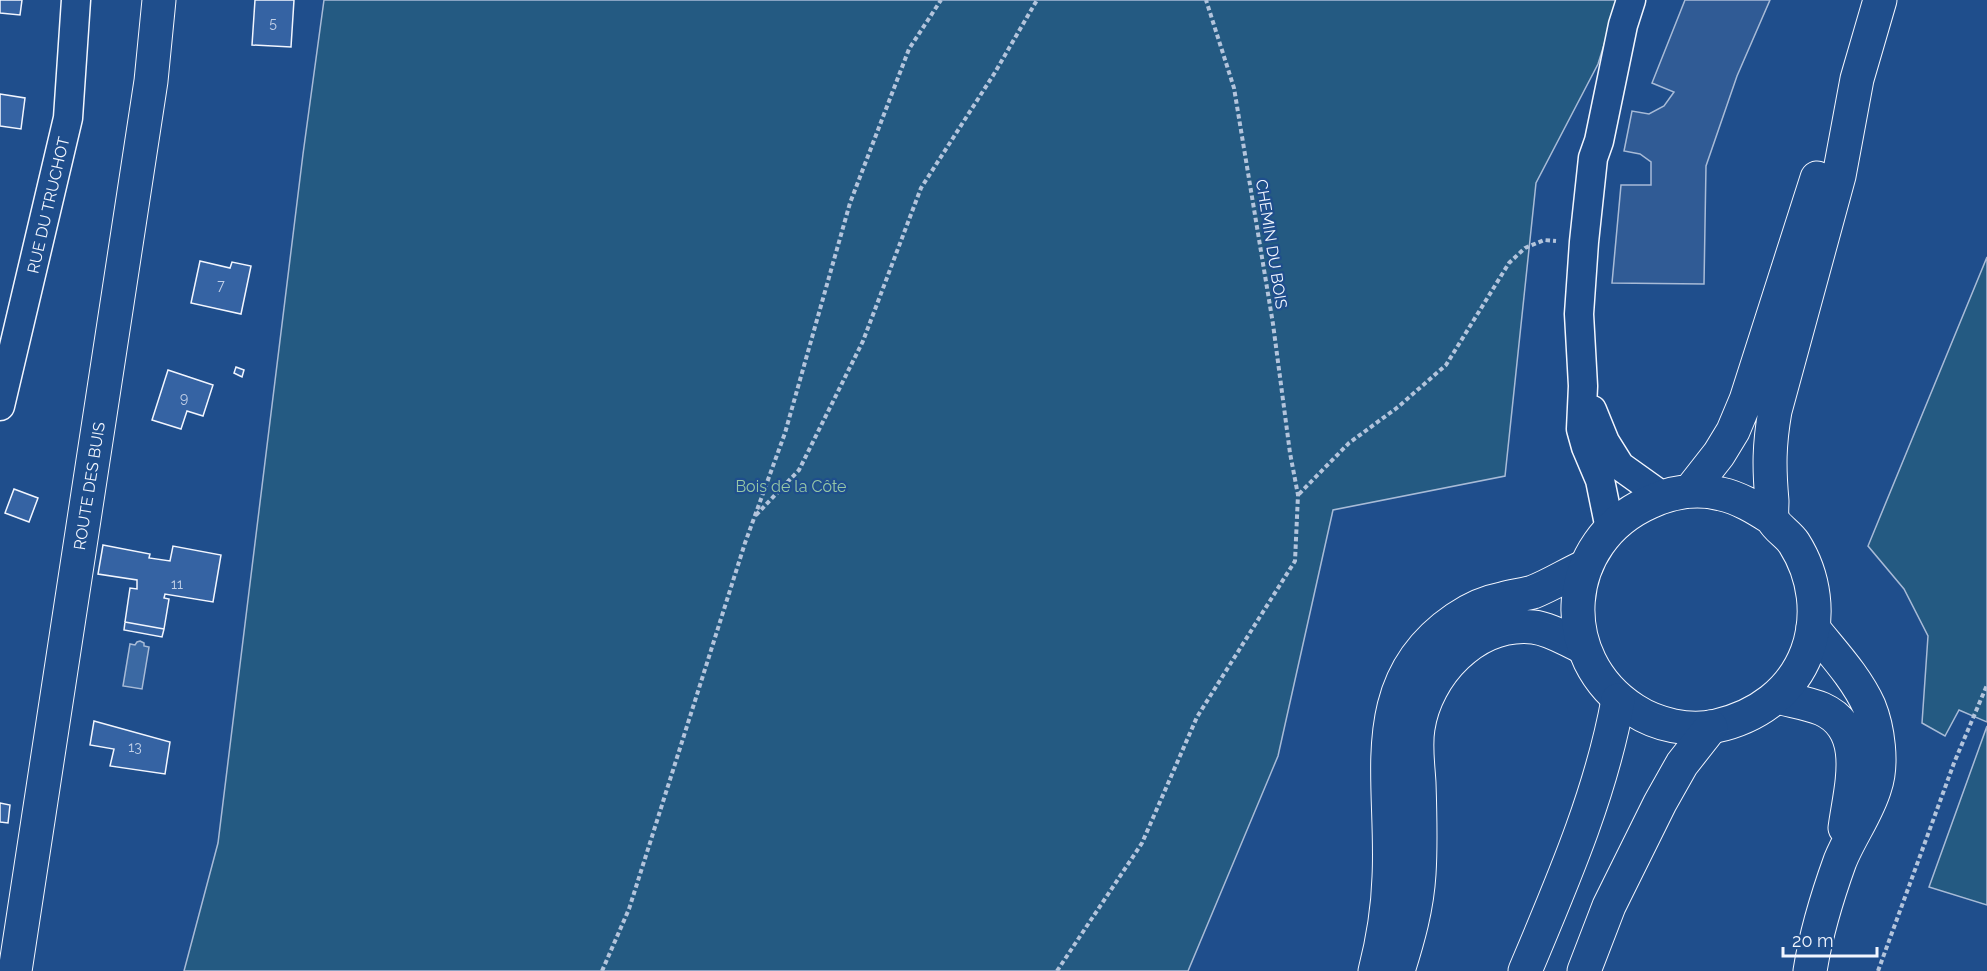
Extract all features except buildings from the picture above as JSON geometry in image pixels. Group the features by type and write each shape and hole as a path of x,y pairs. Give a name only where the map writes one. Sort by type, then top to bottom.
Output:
{"main road":[{"name":"ROUTE DES BUIS","path":"15,971 151,81 159,0"},
{"path":"1773,519 1769,443 1775,411 1839,176 1857,79 1880,0"},
{"path":"1676,494 1719,454 1733,431 1746,400 1820,168 1857,79"},
{"path":"1676,494 1720,494 1749,503 1773,519 1793,542 1807,568 1814,597 1814,628 1806,653 1794,677 1777,697 1757,711 1735,722 1711,728 1677,727 1646,718 1618,700 1597,676 1583,647 1577,620 1578,593 1586,566 1596,546 1610,529 1634,509 1676,494"},
{"path":"1375,971 1384,929 1389,876 1388,731 1401,682 1414,659 1427,643 1458,617 1489,603 1532,592 1586,566"},
{"path":"1398,971 1410,932 1419,877 1421,837 1417,731 1421,712 1438,676 1460,652 1474,642 1504,629 1534,627 1549,631 1583,647"},
{"path":"1810,971 1816,934 1841,860 1876,786 1879,754 1876,726 1869,705 1814,628"},
{"path":"1777,697 1823,710 1839,721 1849,737 1854,760 1841,860"},
{"path":"1525,971 1578,841 1611,737 1618,700"},
{"path":"1584,971 1609,906 1660,803 1682,764 1711,728"}],"street":[{"name":"RUE DU TRUCHOT","path":"0,406 68,118 76,0"},
{"path":"1610,529 1600,480 1581,429 1583,386 1580,314 1584,242 1593,158 1599,141 1623,25 1631,0"},
{"path":"1583,386 1597,424 1620,466 1632,476 1676,494"}],"path":[{"path":"602,971 629,909 755,516 785,433 850,203 909,49 941,0"},
{"path":"755,516 798,470 863,341 921,188 994,74 1037,0"},
{"name":"CHEMIN DU BOIS","path":"1057,971 1142,843 1197,717 1295,561 1298,495 1271,312 1234,88 1206,0"},
{"path":"1298,495 1349,442 1398,406 1446,366 1509,263 1525,248 1544,240 1584,242"},
{"path":"1878,971 1954,763 1987,685"}],"green space":[{"name":"Bois de la Côte","path":"324,0 1618,0 1598,64 1536,183 1505,476 1333,510 1278,756 1188,971 184,971 218,843"},
{"path":"1987,257 1987,722 1959,710 1945,736 1922,723 1928,636 1904,589 1868,546"},
{"path":"1987,726 1987,905 1929,887"}],"shaded area":[{"path":"1685,0 1770,0 1737,76 1706,166 1704,284 1612,283 1621,185 1651,185 1651,162 1640,154 1624,151 1632,111 1649,114 1664,106 1674,92 1652,83"},
{"path":"140,641 144,643 144,646 149,647 142,689 123,686 130,644 135,645"}]}
